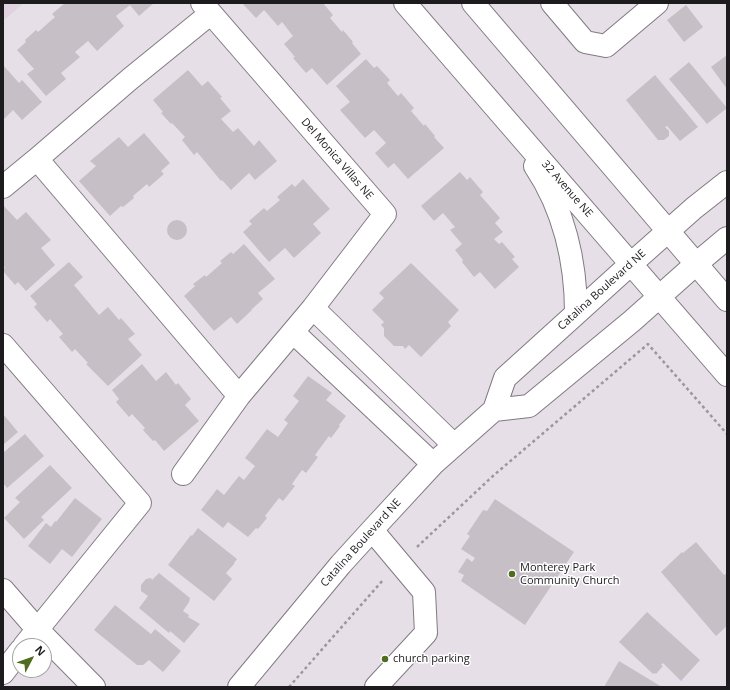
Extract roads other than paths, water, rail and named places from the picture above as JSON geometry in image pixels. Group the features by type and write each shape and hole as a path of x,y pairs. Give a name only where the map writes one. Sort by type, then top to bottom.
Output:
{"street":[{"name":"32 Avenue NE","path":"405,3 632,263 677,318 727,375"},
{"path":"473,3 727,300"},
{"path":"552,3 585,42 606,46 657,3"},
{"name":"Del Monica Villas NE","path":"3,187 130,79 206,8 385,214 313,308 239,396 182,474"},
{"path":"501,112 541,174 559,214 567,239 573,267 576,289 576,313"},
{"path":"37,159 239,396"},
{"name":"Catalina Boulevard NE","path":"239,687 341,564 372,530 433,464 494,410 505,378 694,208 727,182"},
{"path":"494,410 529,406 632,321 727,238"},
{"path":"313,308 454,445"},
{"path":"293,332 433,464"},
{"path":"3,345 140,503 30,638 3,590"},
{"path":"372,530 424,592 426,633 376,687"},
{"path":"52,655 94,687"},
{"path":"3,673 12,661"}],"place":[{"name":"Monterey Park Community Church","path":"512,574"},
{"name":"church parking","path":"385,659"}]}
